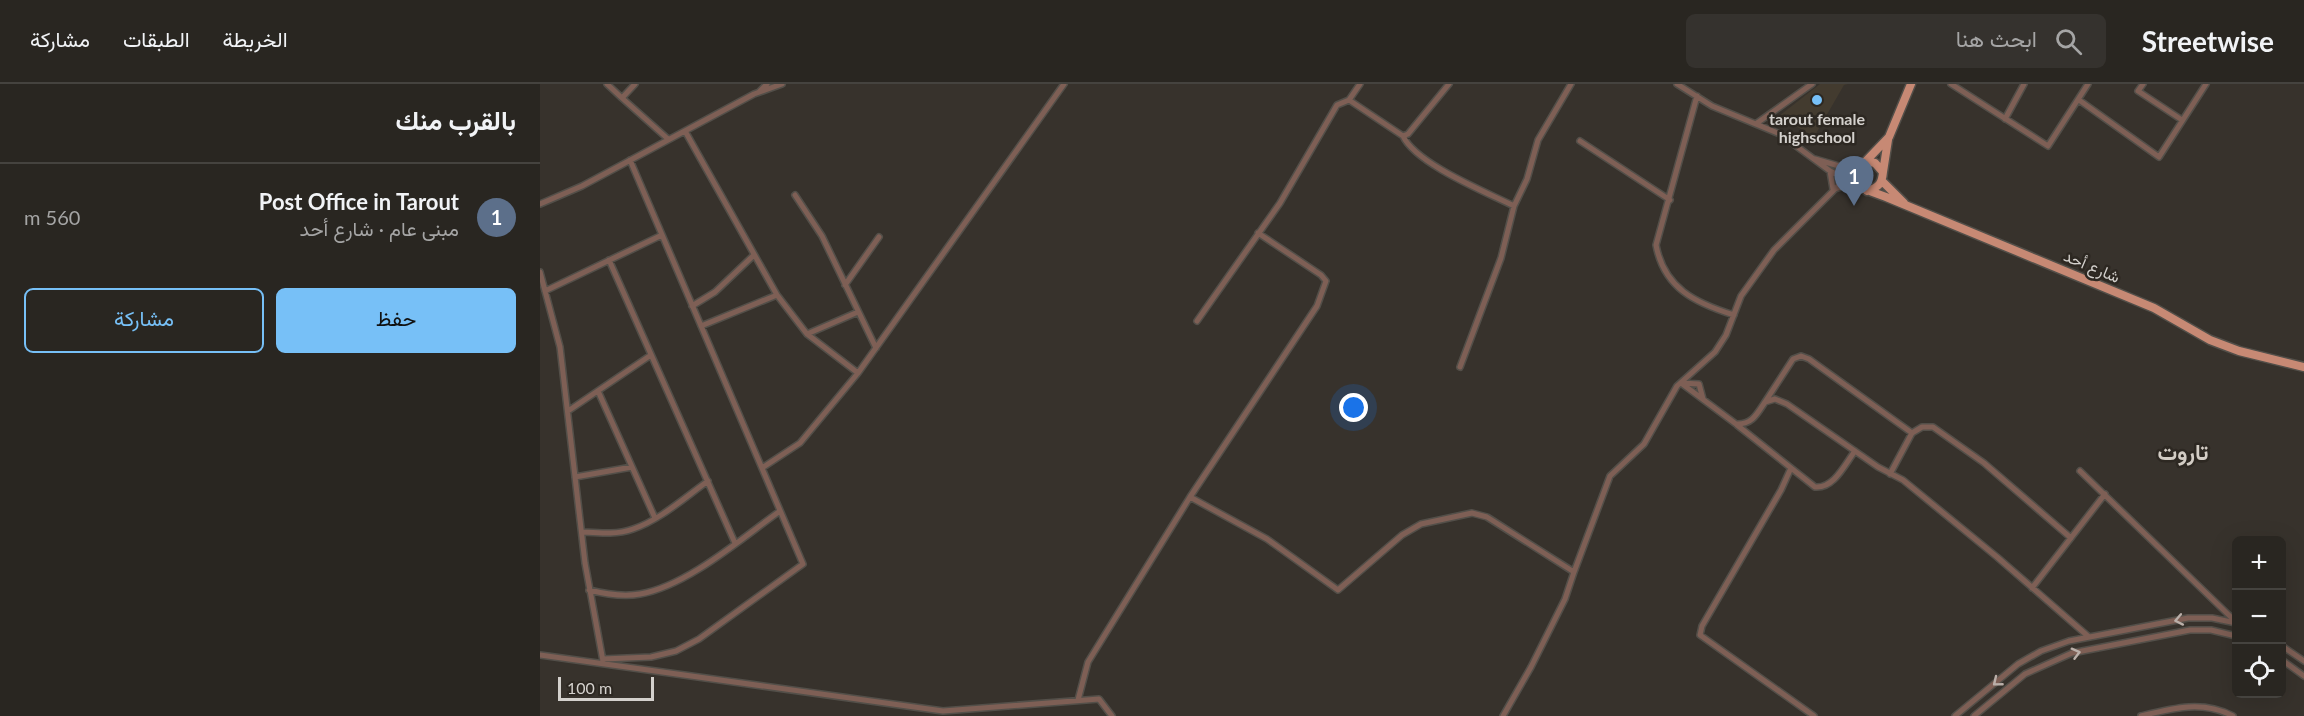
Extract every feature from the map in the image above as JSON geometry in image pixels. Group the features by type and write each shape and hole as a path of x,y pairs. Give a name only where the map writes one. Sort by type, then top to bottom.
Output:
{"main road":[{"path":"1889,137 1860,164 1853,176 1860,187 1877,188 1883,176 1883,162 1889,137 1911,84"},
{"path":"1860,164 1875,163 1909,207"},
{"name":"شارع أحد","path":"1860,187 2154,308 2210,340 2239,351 2304,367"}],"street":[{"path":"607,84 668,139"},
{"path":"622,98 634,84"},
{"path":"758,93 767,84"},
{"path":"540,204 582,186 758,93 782,84"},
{"path":"762,468 800,443 858,373 1064,84"},
{"path":"1197,321 1305,163 1337,105 1350,100 1360,84"},
{"path":"1403,136 1408,134 1449,84"},
{"path":"1460,367 1501,258 1514,206 1527,179 1538,140 1570,84"},
{"path":"1677,84 1712,106 1780,134 1830,171 1860,187"},
{"path":"1757,123 1812,84"},
{"path":"1951,84 2048,147 2088,84"},
{"path":"2005,119 2024,84"},
{"path":"2143,84 2138,91 2182,120"},
{"path":"2079,100 2158,157 2205,84"},
{"path":"1697,96 1656,244 1662,265 1670,279 1684,294 1698,303 1734,315"},
{"path":"1350,100 1403,136 1406,142 1431,164 1514,206"},
{"path":"685,131 777,295 807,334 858,373"},
{"path":"1580,141 1670,200"},
{"path":"1813,158 1839,166 1860,164"},
{"path":"603,661 651,657 676,651 699,639 803,564 630,160"},
{"path":"1503,716 1565,599 1610,476 1644,444 1681,383 1715,352 1726,335 1741,296 1774,250 1860,164"},
{"path":"1830,171 1833,189"},
{"path":"1833,189 1844,186 1860,187"},
{"path":"795,195 822,236 876,348"},
{"path":"1078,700 1088,662 1190,497 1317,306 1326,281 1321,275 1258,233"},
{"path":"545,291 662,235"},
{"path":"845,285 879,237"},
{"path":"692,306 715,292 754,255"},
{"path":"609,260 735,543"},
{"path":"540,272 560,347 589,591 603,661"},
{"path":"701,326 777,295"},
{"path":"807,334 858,312"},
{"path":"568,411 651,355"},
{"path":"1736,424 1745,424 1754,419 1793,359 1801,356 1809,359 1913,435"},
{"path":"1681,383 1815,487 1822,488 1830,484 1855,451"},
{"path":"1681,383 1699,384 1703,400"},
{"path":"598,391 655,518"},
{"path":"1765,402 1775,399 1787,404 1890,474 1903,480 2089,637"},
{"path":"1890,474 1913,435 1922,427 1933,427 1984,463 2071,538"},
{"path":"575,477 632,467"},
{"path":"1791,468 1781,490 1702,626 1700,635 1814,716"},
{"path":"2080,471 2232,618"},
{"path":"582,532 607,534 631,530 655,518 708,481"},
{"path":"2032,588 2105,494"},
{"path":"1190,497 1268,540 1338,590 1389,546 1420,524 1472,513 1487,517 1574,572"},
{"path":"589,591 607,594 640,594 666,586 694,571 780,511"},
{"path":"1955,716 2019,664 2041,651 2069,641 2188,618 2212,618 2232,621"},
{"path":"1974,716 2025,674 2072,653 2190,630 2211,630 2232,635"},
{"path":"2286,649 2304,661"},
{"path":"540,655 603,661 943,711 1099,699 1112,716"},
{"path":"2286,662 2303,672"},
{"path":"2141,716 2196,705 2216,708 2233,716"}],"shaded area":[{"name":"tarout female highschool","path":"1820,84 1848,84 1844,85 1814,137 1779,116"}],"place":[{"name":"tarout female highschool","path":"1817,100"},
{"name":"Post Office in Tarout","path":"1854,206"}],"district":[{"name":"تاروت","path":"2183,452"}]}
